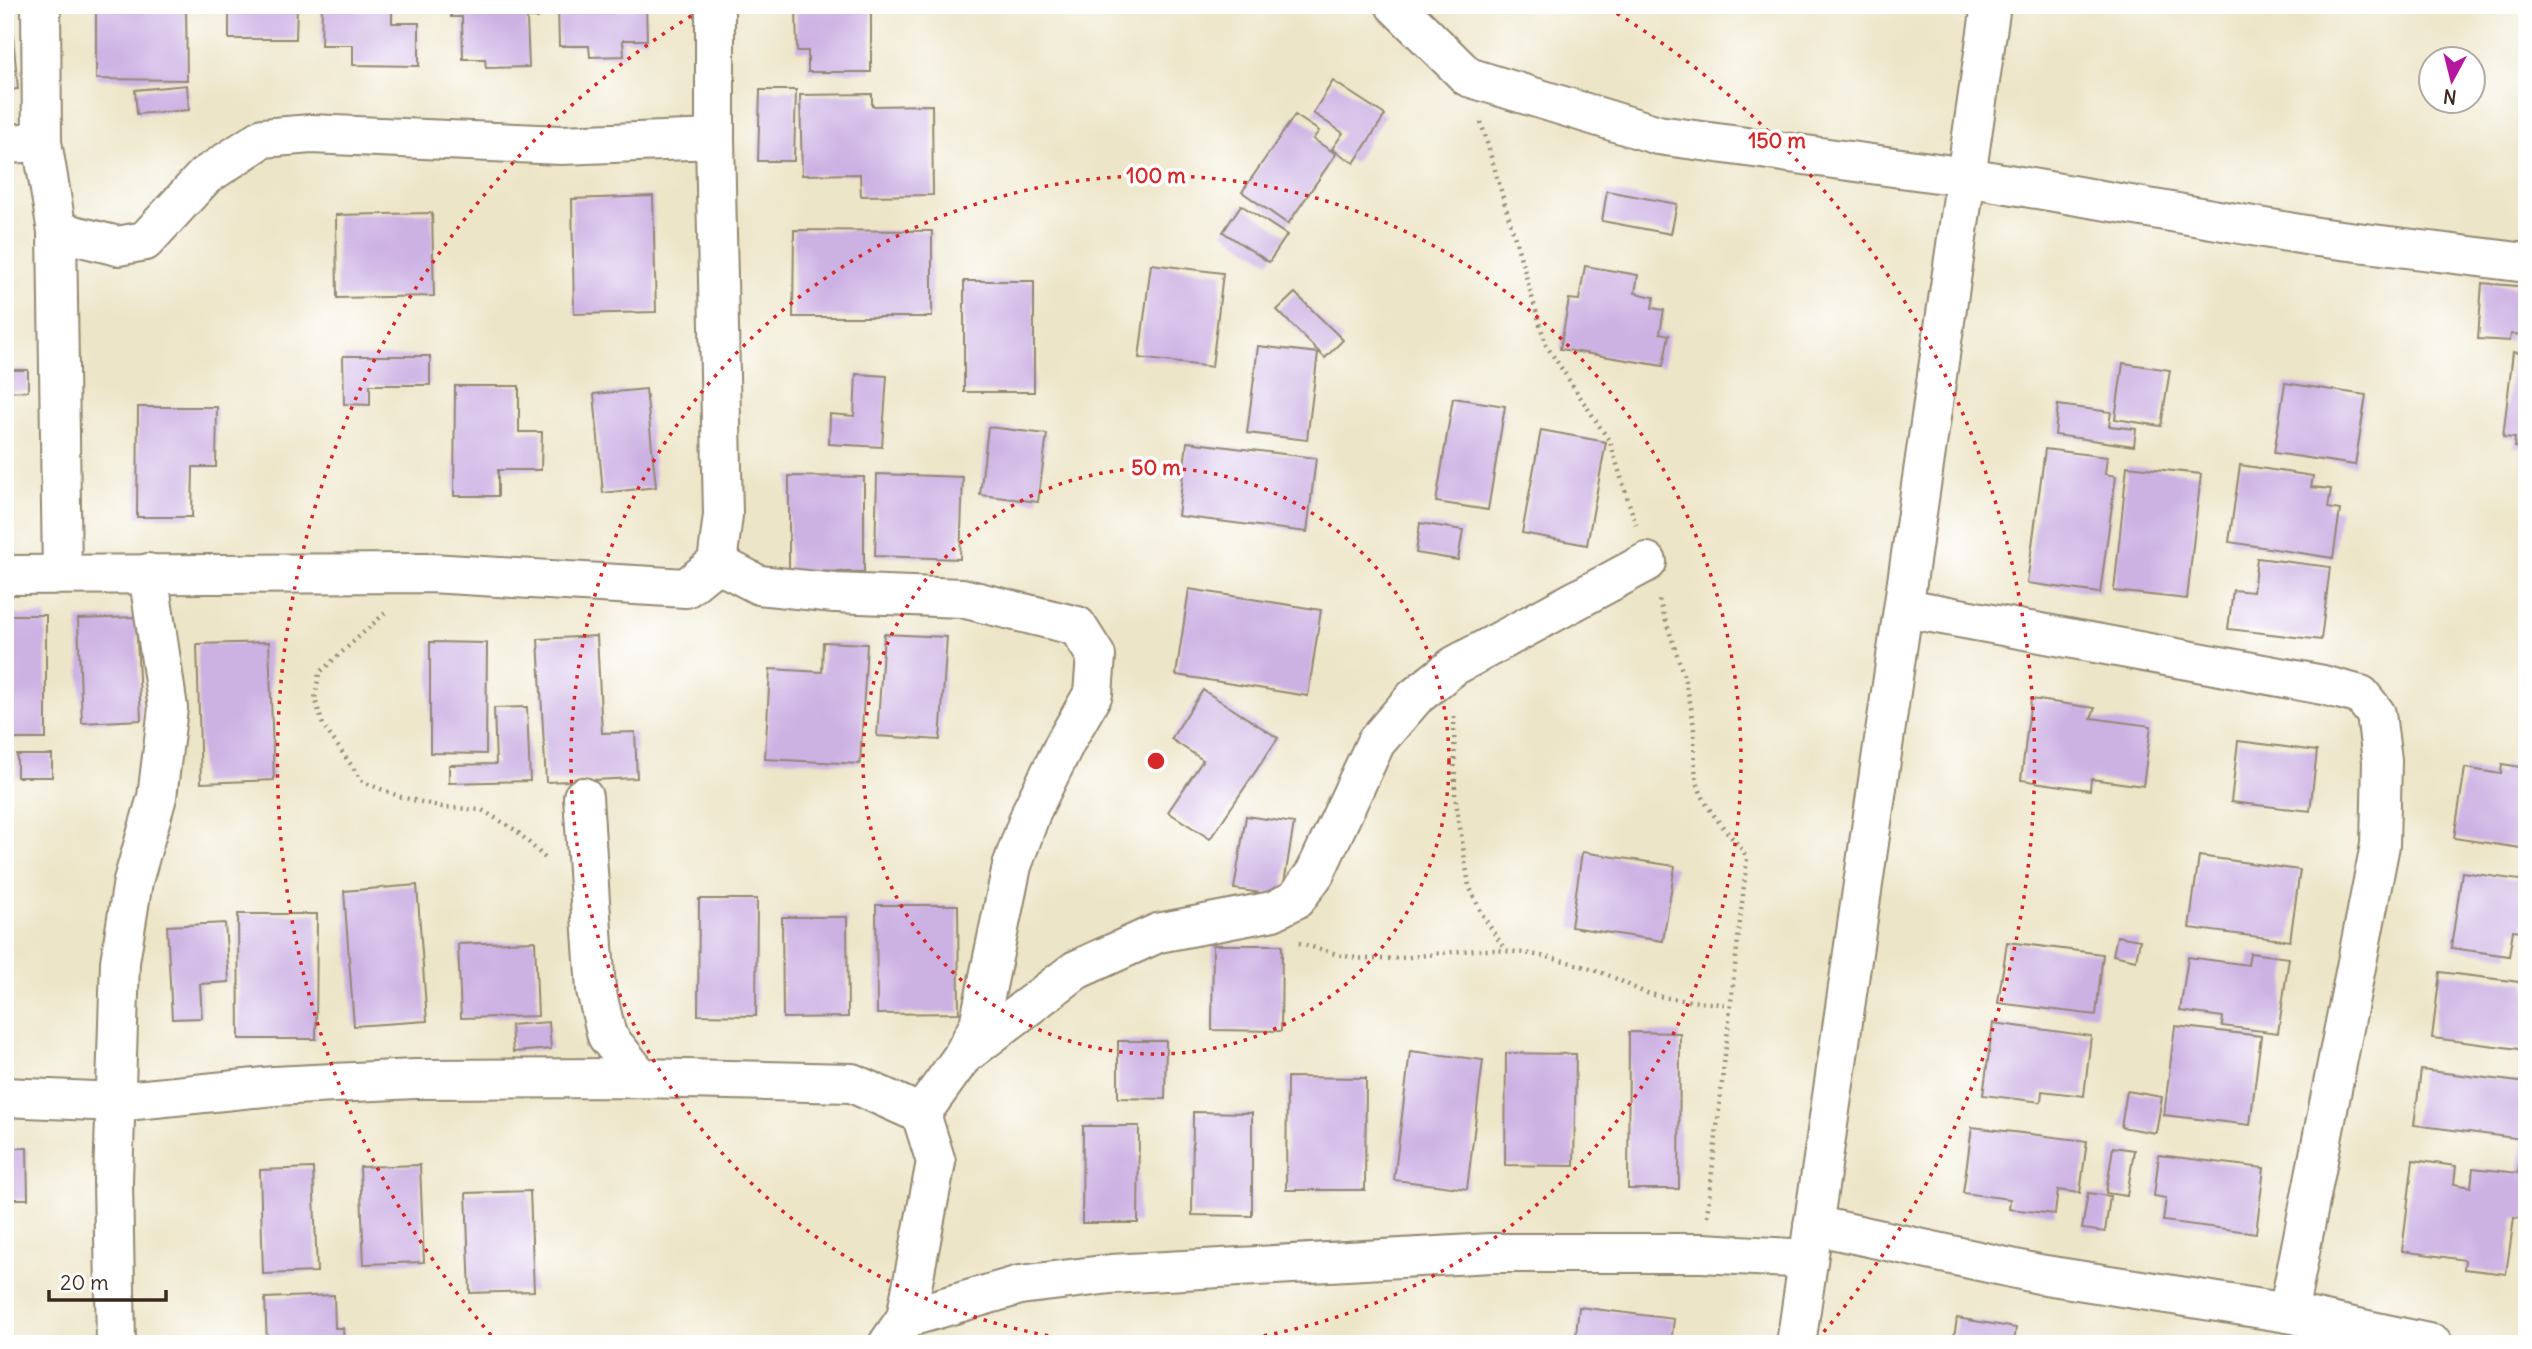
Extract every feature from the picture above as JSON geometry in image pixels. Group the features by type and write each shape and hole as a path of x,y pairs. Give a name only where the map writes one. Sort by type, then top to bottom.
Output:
{"street":[{"path":"41,5 43,142 57,231 62,574"},
{"path":"5,575 430,573 686,588 717,564 723,515 715,139 715,5"},
{"path":"1395,5 1468,77 1658,135 1967,177 2317,237 2527,263"},
{"path":"1796,1344 1991,5"},
{"path":"57,231 118,246 145,241 205,176 263,138 311,134 561,145 715,139"},
{"path":"5,144 43,142"},
{"path":"962,1057 1076,970 1158,933 1273,911 1296,900 1315,873 1376,741 1415,697 1454,666 1647,562"},
{"path":"717,564 759,585 835,593 962,598 1077,626 1096,656 1093,694 1032,810 1012,866 979,1026 962,1057 921,1114"},
{"path":"116,1344 113,1181 120,962 133,881 157,797 167,708 148,573"},
{"path":"1905,608 2323,685 2361,695 2375,714 2382,761 2380,845 2287,1313"},
{"path":"583,797 596,990 607,1036 641,1078"},
{"path":"5,1097 117,1102 274,1086 415,1079 641,1078 852,1083 921,1114 936,1162 897,1331"},
{"path":"897,1331 1020,1285 1111,1274 1490,1253 1703,1253 1810,1242 2287,1313 2433,1344"}],"path":[{"path":"1468,77 1546,345 1610,442 1688,696 1693,720 1694,764 1698,786 1707,806 1744,852 1746,859 1703,1253"},
{"path":"430,573 319,673 316,699 323,725 363,782 401,797 442,807 482,810 517,831 590,902"},
{"path":"1454,666 1455,795 1469,886 1482,914 1505,950"},
{"path":"1298,943 1338,955 1373,959 1478,949 1505,950 1579,966 1655,996 1729,1005"}],"building":[{"path":"5,5 10,5 18,89 5,90"},
{"path":"96,5 186,5 187,80 96,79"},
{"path":"229,5 297,5 296,39 229,39"},
{"path":"322,5 392,5 392,23 419,23 419,66 353,65 353,45 321,45"},
{"path":"451,5 538,5 538,18 527,18 529,67 486,68 485,59 463,59 462,17 451,17"},
{"path":"558,5 646,5 647,40 623,40 624,56 590,57 589,46 559,46"},
{"path":"871,5 871,72 808,72 808,51 797,51 796,6"},
{"path":"1333,81 1385,115 1354,163 1332,149 1343,133 1313,113"},
{"path":"187,85 189,110 137,114 135,90"},
{"path":"760,90 796,90 794,161 758,161"},
{"path":"872,94 872,106 932,105 933,195 861,196 860,174 802,175 800,95"},
{"path":"1295,115 1319,131 1313,139 1336,154 1288,224 1242,192"},
{"path":"1607,191 1677,204 1671,234 1602,221"},
{"path":"653,196 656,312 574,314 572,199"},
{"path":"1241,205 1287,235 1269,262 1223,232"},
{"path":"432,213 434,296 337,298 336,215"},
{"path":"794,230 932,231 932,317 793,317"},
{"path":"1151,264 1223,273 1212,367 1139,358"},
{"path":"1585,266 1638,275 1635,293 1654,297 1652,308 1664,310 1660,333 1669,335 1663,366 1560,349 1569,299 1579,300"},
{"path":"964,281 1034,281 1034,392 964,392"},
{"path":"2482,283 2527,287 2527,335 2511,334 2510,341 2478,339"},
{"path":"1295,293 1343,340 1325,358 1277,310"},
{"path":"1258,346 1318,353 1307,440 1247,433"},
{"path":"2513,352 2527,354 2527,448 2514,447 2515,438 2503,437"},
{"path":"343,356 430,356 430,385 370,385 370,405 344,404"},
{"path":"2123,363 2170,370 2161,426 2115,419"},
{"path":"5,370 28,370 28,391 5,392"},
{"path":"856,374 887,376 882,447 829,444 830,414 854,416"},
{"path":"2285,383 2366,395 2355,465 2274,453"},
{"path":"455,386 519,386 519,432 542,432 541,470 498,470 498,496 454,496"},
{"path":"646,389 656,487 603,493 594,394"},
{"path":"1453,398 1505,406 1488,510 1436,502"},
{"path":"2058,405 2111,412 2109,426 2136,429 2134,446 2055,435"},
{"path":"138,407 217,407 216,467 193,467 192,517 137,517"},
{"path":"988,427 1047,434 1038,502 980,495"},
{"path":"1541,430 1606,442 1587,545 1522,533"},
{"path":"1187,442 1316,458 1307,532 1178,516"},
{"path":"2045,449 2107,457 2105,474 2116,476 2100,593 2027,583"},
{"path":"2240,465 2313,476 2311,487 2331,489 2328,508 2340,510 2333,558 2229,542"},
{"path":"2127,466 2201,474 2187,599 2114,591"},
{"path":"877,474 963,477 960,559 875,556"},
{"path":"789,476 864,477 864,572 789,571"},
{"path":"1420,523 1463,530 1458,560 1416,553"},
{"path":"2257,558 2330,567 2321,640 2228,629 2233,590 2253,592"},
{"path":"1189,589 1321,610 1308,696 1176,675"},
{"path":"5,615 46,615 46,739 10,739 10,749 5,749"},
{"path":"136,617 141,720 82,723 78,619"},
{"path":"884,634 947,637 940,740 877,736"},
{"path":"597,636 602,733 635,732 637,778 546,782 538,639"},
{"path":"269,642 274,780 201,783 197,644"},
{"path":"430,642 487,643 486,754 430,753"},
{"path":"823,642 867,644 860,764 765,759 770,669 822,672"},
{"path":"1203,690 1278,738 1210,839 1168,812 1203,760 1171,739"},
{"path":"2031,699 2095,708 2091,718 2151,726 2143,786 2091,779 2090,790 2021,780"},
{"path":"527,707 530,781 449,783 449,765 496,764 494,708"},
{"path":"2238,741 2317,751 2310,811 2231,802"},
{"path":"17,755 52,755 52,777 17,777"},
{"path":"2502,764 2527,768 2527,849 2454,838 2465,768 2501,774"},
{"path":"1246,816 1294,823 1282,896 1234,889"},
{"path":"1582,852 1675,866 1663,941 1571,927"},
{"path":"2199,856 2300,870 2290,941 2189,928"},
{"path":"2462,872 2527,881 2527,921 2524,921 2522,931 2513,930 2509,956 2451,948"},
{"path":"417,885 427,1021 354,1026 344,891"},
{"path":"699,899 757,899 756,1016 698,1015"},
{"path":"876,905 958,905 959,1013 877,1014"},
{"path":"238,914 317,914 316,1039 239,1039"},
{"path":"782,917 847,917 848,1017 783,1018"},
{"path":"225,923 229,982 200,984 202,1018 172,1019 167,926"},
{"path":"2117,936 2140,940 2136,960 2113,955"},
{"path":"535,941 538,1016 461,1018 458,944"},
{"path":"2007,942 2103,954 2096,1015 1998,1003"},
{"path":"1213,945 1282,945 1281,1031 1212,1030"},
{"path":"2250,953 2289,958 2278,1033 2222,1026 2223,1017 2180,1011 2188,957 2248,965"},
{"path":"2440,972 2527,983 2527,1050 2432,1038"},
{"path":"549,1022 551,1049 513,1052 511,1025"},
{"path":"1993,1023 2091,1036 2084,1096 2042,1091 2041,1102 1983,1095"},
{"path":"2175,1026 2261,1036 2250,1125 2164,1115"},
{"path":"1629,1032 1680,1033 1679,1189 1628,1189"},
{"path":"1118,1041 1166,1041 1165,1099 1118,1098"},
{"path":"1410,1051 1483,1060 1467,1189 1394,1180"},
{"path":"1506,1053 1576,1054 1574,1166 1505,1165"},
{"path":"2421,1070 2527,1083 2527,1219 2514,1218 2506,1274 2464,1269 2465,1260 2402,1251 2413,1160 2456,1166 2454,1184 2471,1187 2473,1168 2518,1173 2523,1139 2414,1125"},
{"path":"1287,1077 1366,1078 1365,1190 1286,1190"},
{"path":"2127,1091 2162,1097 2156,1133 2121,1127"},
{"path":"1193,1112 1252,1113 1252,1216 1192,1215"},
{"path":"1083,1126 1139,1126 1138,1223 1082,1223"},
{"path":"1972,1127 2087,1141 2080,1193 2058,1190 2055,1214 2009,1209 2010,1199 1963,1193"},
{"path":"2113,1147 2134,1150 2127,1196 2106,1193"},
{"path":"5,1148 27,1148 28,1199 5,1199"},
{"path":"2159,1155 2264,1168 2256,1233 2163,1221 2166,1198 2154,1196"},
{"path":"420,1165 424,1262 364,1264 360,1167"},
{"path":"313,1168 317,1272 263,1274 260,1170"},
{"path":"530,1191 534,1291 470,1293 466,1193"},
{"path":"2088,1193 2110,1196 2105,1232 2082,1229"},
{"path":"334,1295 335,1328 343,1328 344,1344 267,1344 265,1298"},
{"path":"1579,1307 1674,1319 1671,1344 1575,1344"},
{"path":"1957,1318 2016,1328 2014,1344 1953,1344"},
{"path":"1435,1335 1436,1344 1348,1344 1348,1342"}]}
